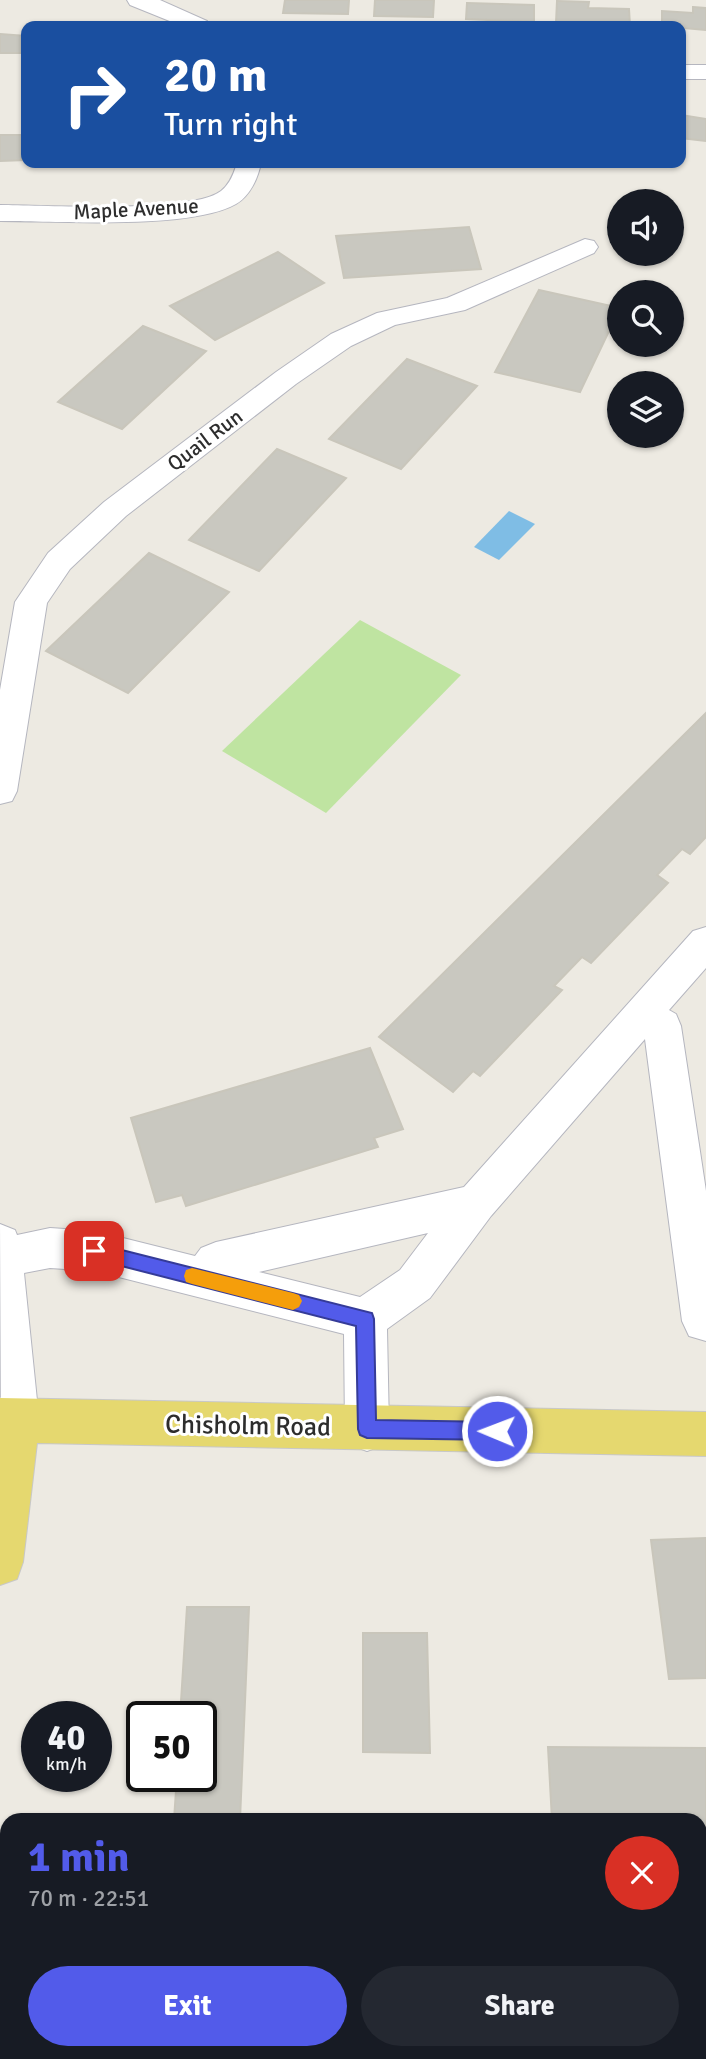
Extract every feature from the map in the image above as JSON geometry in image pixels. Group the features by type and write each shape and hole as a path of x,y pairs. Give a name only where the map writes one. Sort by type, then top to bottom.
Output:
{"main road":[{"name":"Chisholm Road","path":"9,1420 706,1434"},
{"path":"0,1562 9,1420"}],"street":[{"path":"138,0 189,21"},
{"path":"686,72 706,72"},
{"name":"Maple Avenue","path":"0,212 159,212 200,209 227,199 246,178 248,168"},
{"name":"Quail Run","path":"0,791 15,602 115,509 245,409 341,340 387,319 455,304 585,247"},
{"path":"9,1420 2,1250 50,1248 94,1251 365,1319 415,1284 476,1203 706,942"},
{"path":"643,1013 662,1026 704,1321"},
{"path":"203,1279 216,1262 476,1203"},
{"path":"365,1319 367,1429"}],"green space":[{"path":"360,620 461,675 326,813 222,751"}],"water":[{"path":"509,511 535,524 499,560 474,547"}],"building":[{"path":"285,0 349,0 348,14 283,13"},
{"path":"375,0 434,0 433,17 374,16"},
{"path":"557,1 589,2 588,8 629,9 630,21 556,21"},
{"path":"467,3 534,5 534,21 466,19"},
{"path":"693,7 706,8 706,30 686,28 686,21 662,21 662,11 693,13"},
{"path":"0,34 21,36 21,53 0,53"},
{"path":"686,116 706,119 706,141 686,139"},
{"path":"0,135 21,135 21,160 0,161"},
{"path":"469,227 481,269 344,278 336,236"},
{"path":"278,252 324,283 215,340 170,306"},
{"path":"539,290 607,305 607,335 580,392 495,372"},
{"path":"143,326 206,351 122,429 58,402"},
{"path":"407,359 477,386 401,469 329,439"},
{"path":"277,449 346,478 259,571 189,540"},
{"path":"149,553 229,592 128,693 46,651"},
{"path":"706,713 706,837 690,854 682,849 657,875 668,883 591,963 582,957 554,986 562,990 480,1076 473,1071 453,1092 379,1037"},
{"path":"370,1048 403,1129 374,1138 378,1147 186,1206 182,1195 156,1202 131,1118"},
{"path":"706,1538 706,1678 669,1679 651,1540"},
{"path":"187,1607 249,1607 240,1813 174,1813 176,1792 217,1792 217,1701 181,1701"},
{"path":"363,1633 427,1633 430,1753 363,1752"},
{"path":"548,1747 706,1748 706,1813 552,1813"}],"slow traffic":[{"path":"192,1276 293,1301"}],"route":[{"path":"94,1251 365,1319 367,1429 497,1431"}]}
